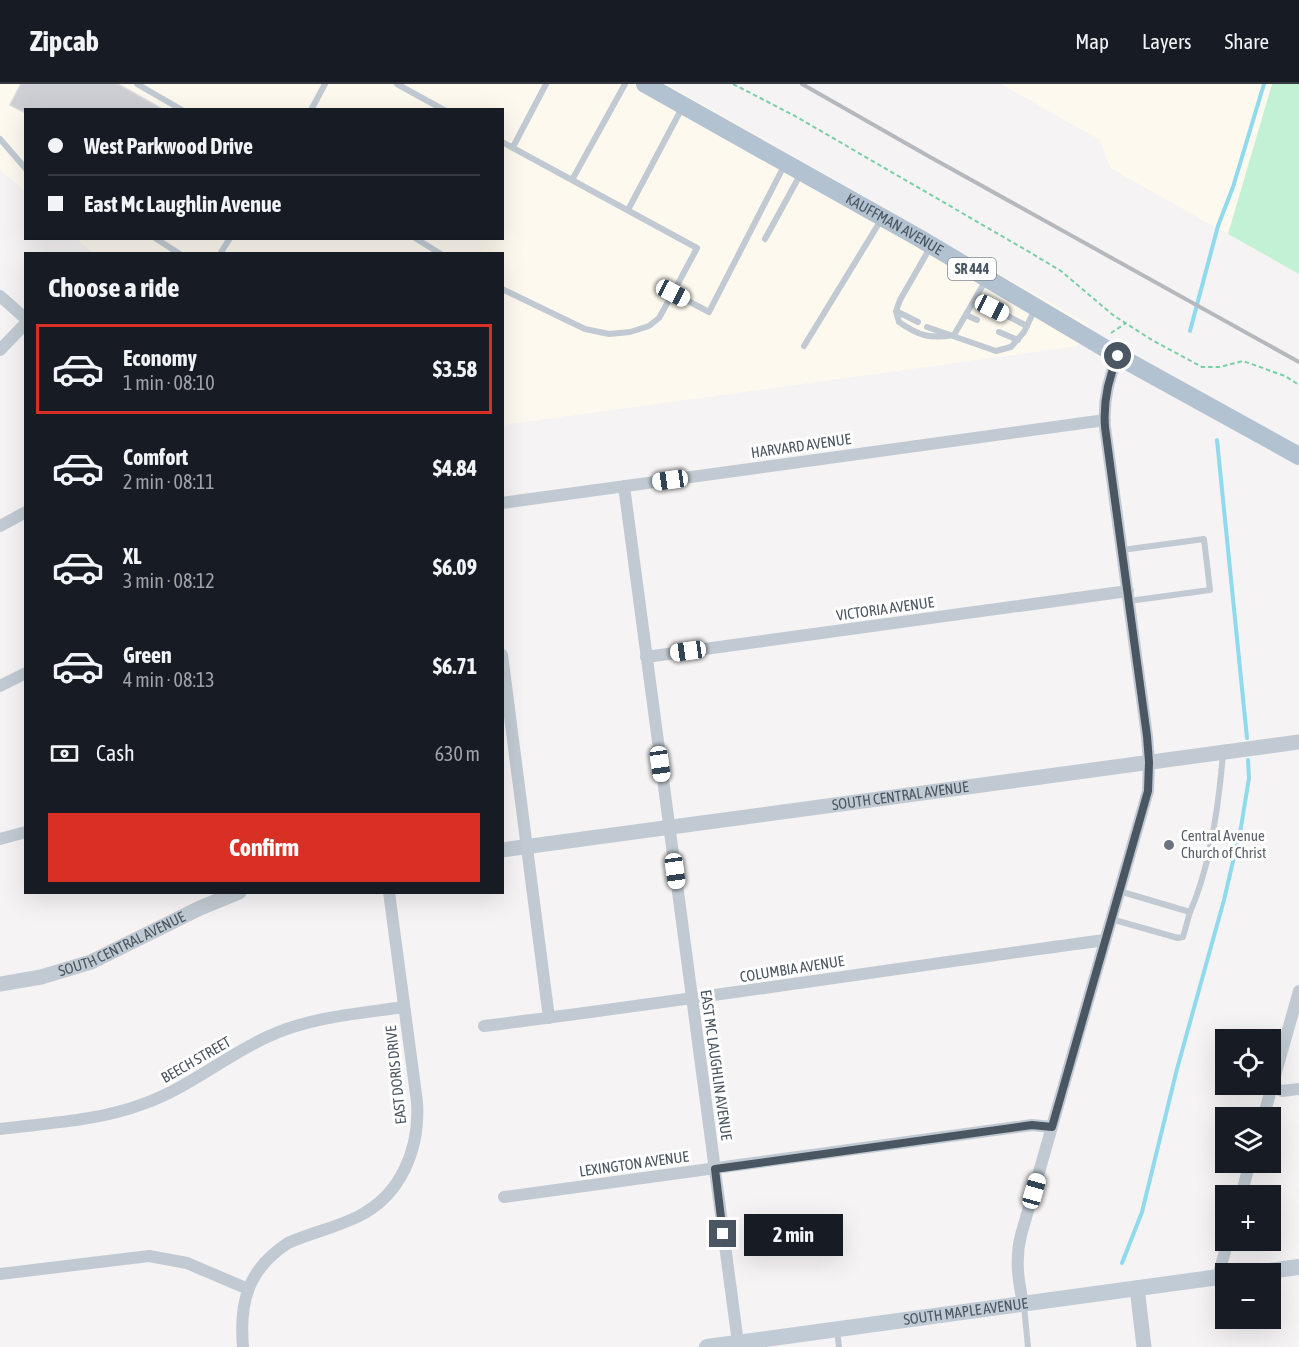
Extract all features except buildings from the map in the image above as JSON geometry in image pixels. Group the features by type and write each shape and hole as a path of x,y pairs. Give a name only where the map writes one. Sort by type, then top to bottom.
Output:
{"main road":[{"name":"KAUFFMAN AVENUE","path":"645,84 931,245 1118,356 1299,456"},
{"path":"1281,1269 1299,1267"},
{"name":"SOUTH MAPLE AVENUE","path":"707,1347 1215,1277"}],"street":[{"path":"0,296 24,317"},
{"path":"0,350 24,325"},
{"path":"1023,1303 1017,1271 1018,1247 1148,791 1149,762 1105,420 1107,387 1118,356"},
{"name":"HARVARD AVENUE","path":"504,502 1105,420"},
{"name":"EAST MC LAUGHLIN AVENUE","path":"624,486 738,1343"},
{"path":"0,526 24,513"},
{"name":"VICTORIA AVENUE","path":"646,657 1128,596"},
{"path":"504,670 549,1018"},
{"path":"0,686 24,674"},
{"name":"SOUTH CENTRAL AVENUE","path":"504,850 1299,742"},
{"path":"0,839 24,833"},
{"name":"SOUTH CENTRAL AVENUE","path":"0,984 41,977 91,962 200,908 234,894"},
{"name":"EAST DORIS DRIVE","path":"243,1347 241,1315 248,1289 261,1266 278,1250 305,1235 340,1225 365,1213 386,1196 404,1172 414,1147 418,1118 389,894"},
{"name":"COLUMBIA AVENUE","path":"484,1026 1106,940"},
{"path":"1281,1055 1299,991"},
{"name":"BEECH STREET","path":"0,1129 101,1116 125,1110 171,1093 253,1044 286,1028 326,1018 404,1007"},
{"path":"1281,1091 1299,1089"},
{"name":"LEXINGTON AVENUE","path":"504,1197 1032,1125 1052,1127"},
{"path":"0,1274 149,1256 187,1263 248,1289"},
{"path":"1137,1288 1144,1347"}],"lane":[{"path":"137,84 179,108"},
{"path":"312,108 325,84"},
{"path":"397,84 440,108"},
{"path":"513,147 546,84"},
{"path":"572,180 625,84"},
{"path":"628,210 684,106"},
{"path":"0,139 24,167"},
{"path":"504,143 697,248 659,318 649,326 630,332 609,334 585,329 504,290"},
{"path":"673,293 709,312 785,163"},
{"path":"765,239 802,172"},
{"path":"804,346 882,217"},
{"path":"158,240 177,252"},
{"path":"418,240 438,252"},
{"path":"931,245 896,311 899,322 914,332 936,338 954,335 987,278"},
{"path":"975,299 1027,326"},
{"path":"927,327 996,351 1011,347 1018,340 1036,307"},
{"path":"896,311 918,322"},
{"path":"966,315 977,320"},
{"path":"999,332 1018,340"},
{"path":"1122,550 1204,539 1210,590 1128,596"},
{"path":"1112,919 1178,938 1183,937 1205,866 1219,804 1224,752"},
{"path":"1119,891 1190,912"},
{"path":"1023,1303 1028,1347"},
{"path":"837,1329 839,1347"}],"path":[{"path":"733,84 795,116 1061,271 1113,315 1152,340 1202,367 1220,367 1243,361 1285,376 1299,385"}],"shaded area":[{"path":"0,84 667,84 1089,325 1078,346 504,425 504,252 91,252 78,240 504,240 504,108 24,108 24,191 0,169"},
{"path":"1001,84 1299,84 1299,274 1110,168 1100,140"}],"green space":[{"path":"1272,84 1299,84 1299,274 1228,234"}],"waterway":[{"path":"1190,331 1218,226 1233,187 1264,84"},
{"path":"1217,440 1247,738"},
{"path":"1122,1263 1142,1212 1177,1069 1224,900 1241,827 1249,778 1248,760"}],"railway":[{"path":"802,84 1299,362"}],"place":[{"name":"Central Avenue Church of Christ","path":"1169,845"}],"route":[{"path":"723,1234 715,1169 1032,1125 1052,1127 1148,791 1147,736 1105,427 1107,387 1118,356"}]}
